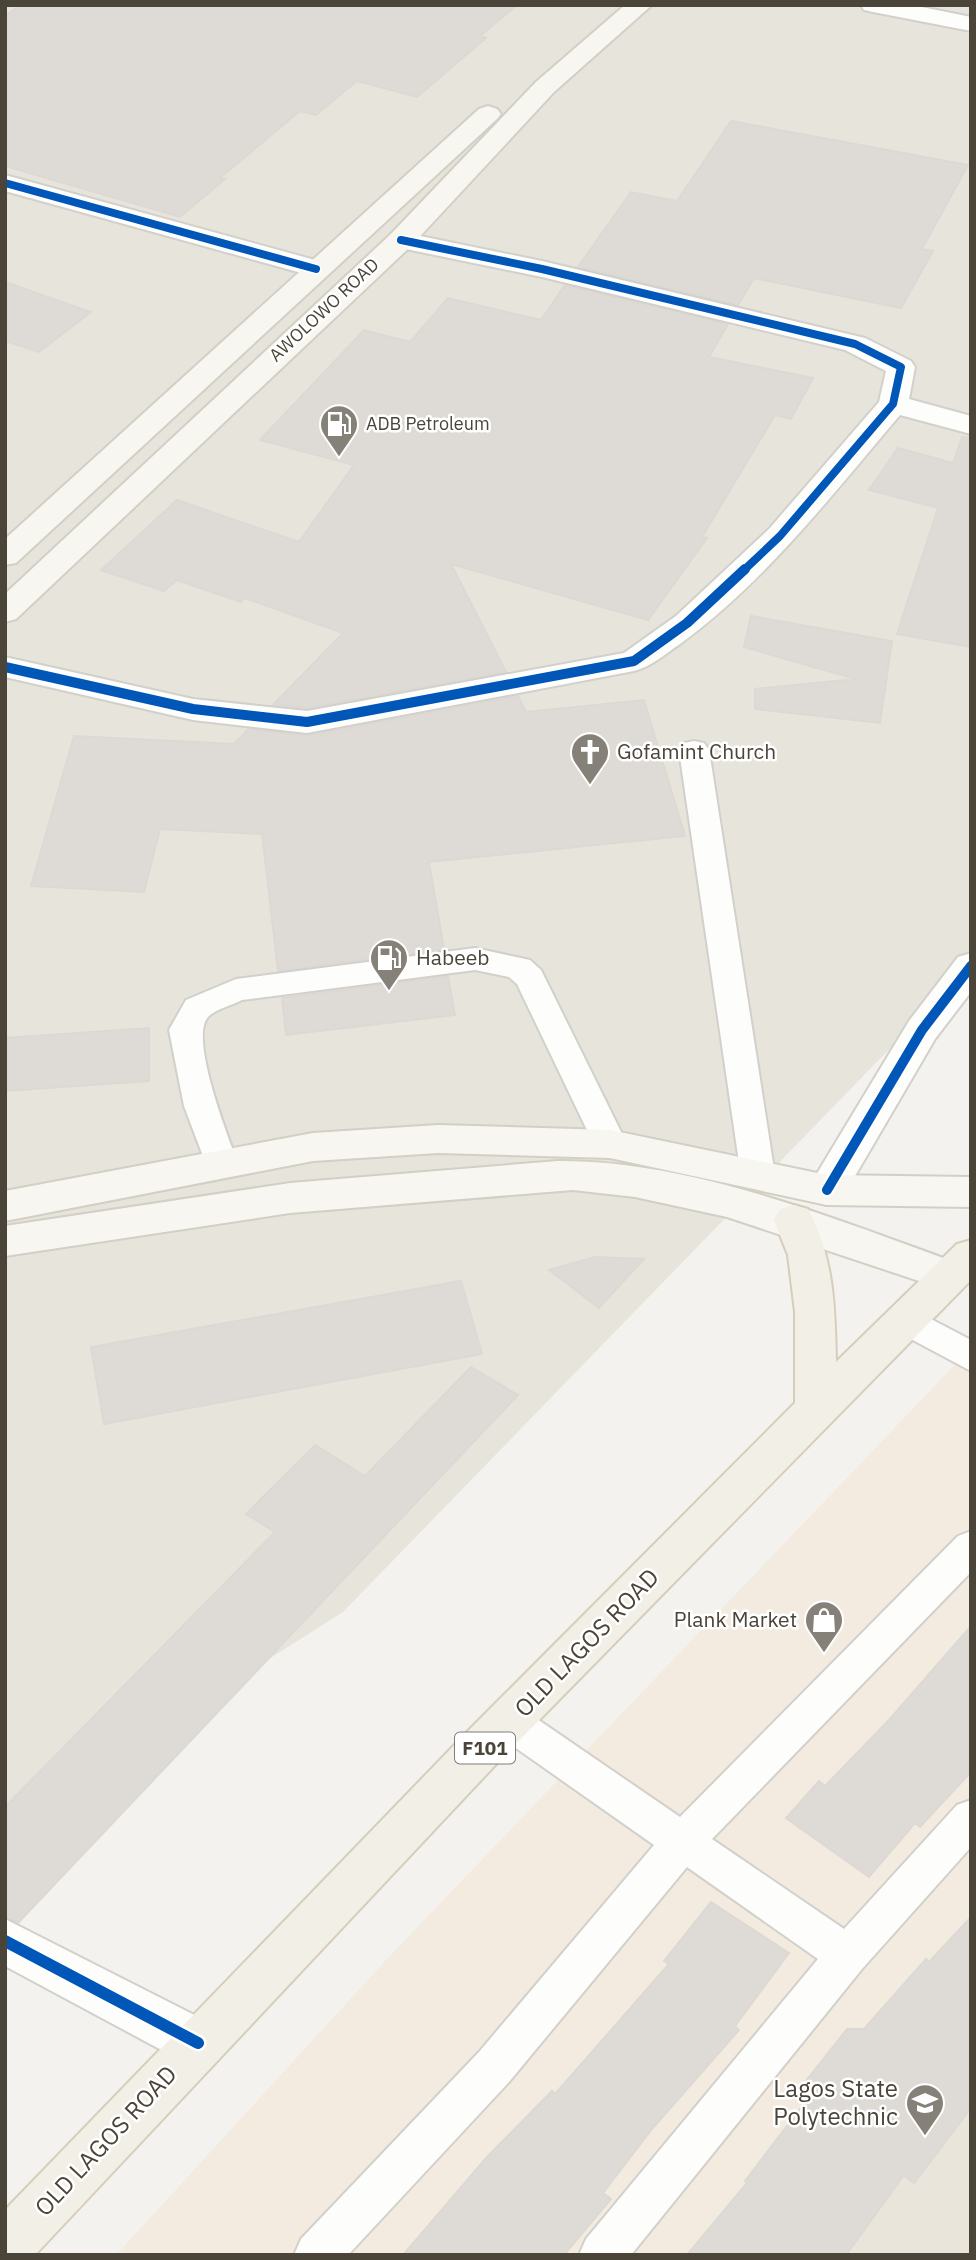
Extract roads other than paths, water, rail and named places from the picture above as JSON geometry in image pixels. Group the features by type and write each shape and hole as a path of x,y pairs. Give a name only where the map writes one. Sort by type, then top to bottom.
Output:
{"main road":[{"name":"AWOLOWO ROAD","path":"5,556 605,5"},
{"name":"AWOLOWO ROAD","path":"5,611 401,240 545,87 640,5"},
{"path":"5,1206 313,1147 438,1139 610,1144 827,1189 875,1193 971,1192"},
{"path":"5,1241 320,1193 586,1176 695,1192 960,1266"},
{"path":"794,1220 808,1255 815,1311 816,1408"},
{"name":"OLD LAGOS ROAD","path":"5,2248 198,2043 510,1722 816,1408 960,1266"}],"street":[{"path":"873,5 971,24"},
{"path":"5,183 316,269"},
{"path":"5,667 189,708 264,720 307,722 634,660 687,623 780,536 893,404 901,367 855,344 542,269 401,240"},
{"path":"893,404 971,425"},
{"path":"827,1189 922,1030 971,966"},
{"path":"5,1941 198,2043"}],"lane":[{"path":"694,750 758,1176"},
{"path":"221,1163 201,1106 185,1030 198,1008 236,990 327,976 475,959 519,968 530,978 610,1144"},
{"path":"906,1320 971,1357"},
{"path":"317,2255 494,2067 684,1840 971,1547"},
{"path":"510,1722 847,1955"},
{"path":"602,2255 847,1955 971,1818"}],"place":[{"name":"ADB Petroleum","path":"339,458"},
{"name":"Gofamint Church","path":"590,786"},
{"name":"Habeeb","path":"389,992"},
{"name":"Plank Market","path":"824,1654"},
{"name":"Lagos State Polytechnic","path":"925,2137"}]}
